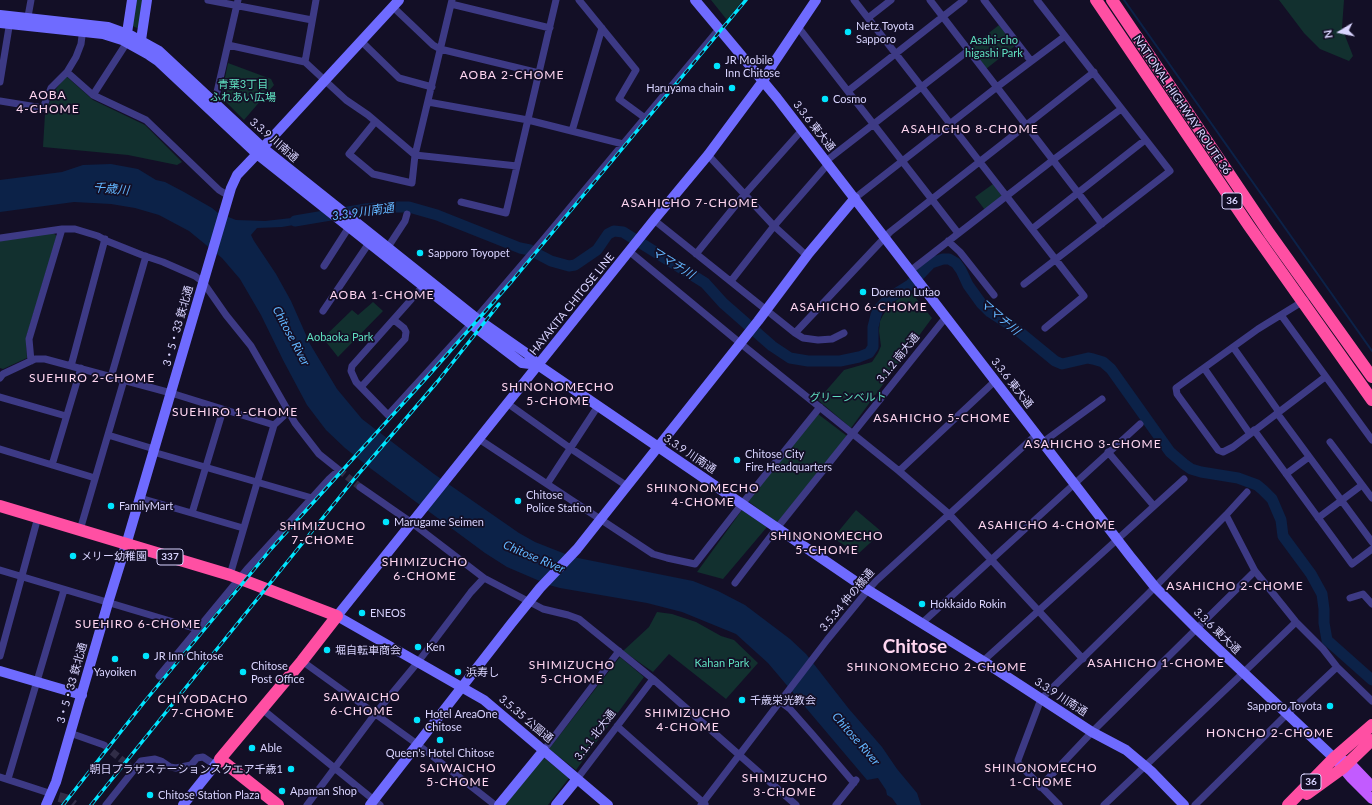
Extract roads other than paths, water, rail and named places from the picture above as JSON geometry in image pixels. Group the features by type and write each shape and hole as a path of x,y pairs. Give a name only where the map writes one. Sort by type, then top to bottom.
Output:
{"highway":[{"name":"NATIONAL HIGHWAY ROUTE 36","path":"1096,0 1302,302 1372,400"},
{"name":"NATIONAL HIGHWAY ROUTE 36","path":"1112,0 1269,233 1372,376"},
{"name":"337","path":"0,506 126,545 234,576 337,616"},
{"path":"278,805 217,762 302,661 337,616"},
{"name":"36","path":"1288,805 1334,758 1372,725"},
{"name":"36","path":"1293,805 1346,765 1372,740"}],"main road":[{"path":"1334,758 1346,765 1372,786"},
{"path":"1346,765 1351,778 1372,799"}],"street":[{"path":"27,22 31,0"},
{"path":"93,95 124,47 132,0"},
{"path":"139,44 147,0"},
{"path":"208,0 238,2 312,20"},
{"path":"305,62 316,0"},
{"path":"461,202 506,213 556,0"},
{"path":"579,0 636,70 619,99 645,118"},
{"name":"3.3.6 東大通","path":"695,0 802,130 1155,587 1243,673 1288,713 1334,758"},
{"name":"HAYAKITA CHITOSE LINE","path":"337,616 631,251 654,220 708,155 763,81 816,0"},
{"path":"854,0 1084,296 1045,328"},
{"path":"868,18 891,0"},
{"path":"930,0 1102,224"},
{"path":"848,91 964,0"},
{"path":"984,0 1031,61"},
{"path":"1024,284 1170,171 1037,0"},
{"path":"212,105 217,92 238,2"},
{"path":"376,122 349,154 372,174 412,183 415,155 451,2 550,28"},
{"path":"396,4 432,45 440,50 539,73"},
{"name":"3・5・33 鉄北通","path":"46,805 56,795 56,782 70,733 209,260 229,200 231,188 237,176 396,4"},
{"path":"0,82 5,20"},
{"name":"3.3.9 川南通","path":"5,20 83,28 108,27 139,44 159,51 260,151 340,220 350,222"},
{"path":"798,27 958,233"},
{"path":"0,101 43,108 51,88 67,72 82,44 83,28"},
{"path":"572,130 602,28"},
{"path":"426,283 352,366 351,371 356,382 388,415 474,321 719,29"},
{"path":"262,709 335,768 375,803 417,744 502,635 540,588 577,549 750,332 807,256 855,198 950,123 1065,36"},
{"path":"361,41 399,78 432,87"},
{"path":"228,45 305,62 346,100 376,122 415,155 517,166"},
{"path":"731,281 827,162 921,86 969,50"},
{"path":"67,72 93,95 146,120 229,200"},
{"path":"795,333 890,232 931,198 1094,72"},
{"path":"428,102 528,120 623,144"},
{"path":"912,273 958,233 1121,109"},
{"path":"696,254 744,195 802,130"},
{"path":"1032,229 1145,140"},
{"name":"3.3.9 川南通","path":"260,151 340,209 350,222"},
{"path":"708,155 774,226 807,256"},
{"path":"388,247 405,221 406,214"},
{"path":"654,220 803,338 818,340 832,339 844,334"},
{"path":"350,222 369,243 426,283 474,321 522,363 538,365"},
{"path":"350,222 388,247 426,283"},
{"path":"324,266 350,222"},
{"path":"31,360 29,339 62,229"},
{"path":"0,238 62,229 87,231 195,276 203,282 226,315 251,346 295,423 319,454 339,470 234,576 197,629 159,676"},
{"path":"71,366 105,239"},
{"path":"948,241 960,252 994,295"},
{"path":"323,311 369,243"},
{"path":"631,251 740,343 853,433 949,514 1083,659"},
{"path":"112,377 146,256"},
{"path":"1313,294 1258,329 1176,388 1177,394 1218,450 1223,452 1252,432 1325,376"},
{"path":"1281,315 1372,440"},
{"name":"3.1.2 南大通","path":"735,583 777,528 946,317"},
{"path":"361,387 405,339 406,332 404,328 394,320"},
{"path":"1233,347 1309,457 1372,542"},
{"path":"1,375 31,360 45,359 171,393 274,425"},
{"name":"3.3.9 川南通","path":"538,365 659,446 868,590 1042,698 1092,732 1126,750 1145,766 1184,805"},
{"path":"52,465 81,368"},
{"path":"1204,368 1286,474 1352,564 1372,550"},
{"path":"80,530 124,380"},
{"path":"899,471 995,381"},
{"path":"0,397 66,416"},
{"name":"3.5.34 仲の橋通","path":"704,804 827,640 868,590 949,514 1040,438 1102,399"},
{"path":"507,404 627,486"},
{"path":"547,484 598,406"},
{"path":"479,439 653,554 695,564 820,408"},
{"path":"192,513 223,410"},
{"path":"234,576 244,528 256,482 274,425 288,412"},
{"path":"922,623 990,559 1140,424"},
{"path":"108,435 206,468 312,498"},
{"path":"1330,442 1372,498"},
{"path":"0,449 95,478"},
{"path":"1108,452 1154,506"},
{"path":"1286,474 1309,457"},
{"path":"983,661 1184,479"},
{"path":"1318,518 1362,485"},
{"path":"360,487 413,520 484,578 543,609 579,619 653,679 796,805"},
{"path":"1059,805 1018,764 1018,760 1042,698 1155,587 1247,492"},
{"path":"140,498 244,528"},
{"path":"1226,515 1255,571 1296,622 1323,649 1337,667 1372,701"},
{"path":"0,656 38,517"},
{"path":"0,570 197,629"},
{"path":"1040,787 1092,732 1255,571"},
{"path":"307,805 375,714 418,662 466,598 484,578"},
{"path":"8,779 64,590"},
{"path":"1350,598 1363,594 1372,604"},
{"name":"3.5.35 公園通","path":"337,616 484,700 608,805"},
{"path":"1104,805 1296,622"},
{"path":"499,805 544,750 619,651"},
{"path":"302,661 417,744 495,805"},
{"path":"1195,805 1337,667"},
{"path":"0,671 82,695"},
{"name":"3.1.1 北大通","path":"556,805 653,679"},
{"path":"783,699 808,730 855,782 836,805"},
{"path":"617,726 704,804"},
{"path":"70,733 104,745"},
{"path":"106,805 141,761 150,759 161,760 173,768 191,765 196,758 203,757 217,762 184,805"},
{"path":"0,777 56,795"}],"water":[{"path":"111,164 138,169 156,180 165,182 184,192 218,213 236,220 265,221 309,216 311,222 282,227 257,228 251,235 276,274 291,301 310,344 337,389 362,419 434,474 519,533 535,542 573,557 693,581 718,591 745,605 790,639 806,654 849,709 882,747 897,769 917,793 921,805 897,805 892,798 887,795 886,790 878,778 867,780 768,663 736,634 682,612 647,603 560,588 549,585 507,567 485,553 370,468 345,448 326,430 307,405 261,315 240,279 222,258 189,231 159,215 135,208 111,204 74,202 0,212 0,180 62,172 83,165"}],"waterway":[{"path":"1124,0 1372,351"},
{"name":"ママチ川","path":"295,221 366,209 409,207 437,215 520,248 530,250 551,261 569,266 575,265 597,250 608,234 614,231 623,232 705,283 723,303 772,346 790,358 808,361 840,361 869,353 873,347 873,327 878,310 889,298 910,285 931,263 943,259 949,259 956,263 968,285 981,303 990,312 1016,329 1055,361 1062,364 1088,358 1103,362 1111,369 1170,452 1184,464 1191,469 1201,472 1238,478 1257,485 1263,490 1272,499 1281,520 1283,536 1311,574 1322,594 1327,640 1372,680"}],"tunnel":[{"path":"339,470 360,487"},
{"path":"104,745 134,770"},
{"path":"59,797 66,799 74,805"}],"railway":[{"path":"63,805 145,701 271,549 512,281 746,0"},
{"path":"91,805 355,478 438,381 499,304"}],"place":[{"name":"Netz Toyota Sapporo","path":"848,32"},
{"name":"JR Mobile Inn Chitose","path":"717,66"},
{"name":"Haruyama chain","path":"732,88"},
{"name":"Cosmo","path":"825,99"},
{"name":"Sapporo Toyopet","path":"420,253"},
{"name":"Doremo Lutao","path":"863,292"},
{"name":"Chitose City Fire Headquarters","path":"737,460"},
{"name":"Chitose Police Station","path":"518,501"},
{"name":"FamilyMart","path":"111,506"},
{"name":"Marugame Seimen","path":"386,522"},
{"name":"メリー幼稚園","path":"73,556"},
{"name":"Hokkaido Rokin","path":"922,604"},
{"name":"ENEOS","path":"362,613"},
{"name":"Ken","path":"418,647"},
{"name":"堀自転車商会","path":"327,650"},
{"name":"JR Inn Chitose","path":"146,656"},
{"name":"Yayoiken","path":"115,659"},
{"name":"Chitose Post Office","path":"243,672"},
{"name":"浜寿し","path":"458,672"},
{"name":"千歳栄光教会","path":"742,700"},
{"name":"Sapporo Toyota","path":"1330,706"},
{"name":"Hotel AreaOne Chitose","path":"417,720"},
{"name":"Queen's Hotel Chitose","path":"440,740"},
{"name":"Able","path":"252,748"},
{"name":"朝日プラザステーションスクエア千歳1","path":"291,769"},
{"name":"Apaman Shop","path":"282,791"},
{"name":"Chitose Station Plaza","path":"150,795"}],"district":[{"name":"AOBA 2-CHOME","path":"512,75"},
{"name":"AOBA 4-CHOME","path":"48,102"},
{"name":"ASAHICHO 8-CHOME","path":"970,129"},
{"name":"ASAHICHO 7-CHOME","path":"690,203"},
{"name":"AOBA 1-CHOME","path":"382,295"},
{"name":"ASAHICHO 6-CHOME","path":"859,307"},
{"name":"SUEHIRO 2-CHOME","path":"92,378"},
{"name":"SHINONOMECHO 5-CHOME","path":"558,394"},
{"name":"SUEHIRO 1-CHOME","path":"235,412"},
{"name":"ASAHICHO 5-CHOME","path":"942,418"},
{"name":"ASAHICHO 3-CHOME","path":"1093,444"},
{"name":"SHINONOMECHO 4-CHOME","path":"703,495"},
{"name":"ASAHICHO 4-CHOME","path":"1047,525"},
{"name":"SHIMIZUCHO 7-CHOME","path":"323,533"},
{"name":"SHINONOMECHO 5-CHOME","path":"827,543"},
{"name":"SHIMIZUCHO 6-CHOME","path":"425,569"},
{"name":"ASAHICHO 2-CHOME","path":"1235,586"},
{"name":"SUEHIRO 6-CHOME","path":"138,624"},
{"name":"Chitose","path":"915,647"},
{"name":"ASAHICHO 1-CHOME","path":"1156,663"},
{"name":"SHINONOMECHO 2-CHOME","path":"937,667"},
{"name":"SHIMIZUCHO 5-CHOME","path":"572,672"},
{"name":"SAIWAICHO 6-CHOME","path":"362,704"},
{"name":"CHIYODACHO 7-CHOME","path":"203,706"},
{"name":"SHIMIZUCHO 4-CHOME","path":"688,720"},
{"name":"HONCHO 2-CHOME","path":"1270,733"},
{"name":"SAIWAICHO 5-CHOME","path":"458,775"},
{"name":"SHINONOMECHO 1-CHOME","path":"1041,775"},
{"name":"SHIMIZUCHO 3-CHOME","path":"785,785"}],"park label":[{"name":"Asahi-cho higashi Park","path":"994,46"},
{"name":"青葉3丁目 ふれあい広場","path":"243,90"},
{"name":"Aobaoka Park","path":"340,337"},
{"name":"グリーンベルト","path":"848,397"},
{"name":"Kahan Park","path":"722,663"}],"water label":[{"name":"千歳川","path":"111,189"},
{"name":"3.3.9川南通","path":"363,212"},
{"name":"Chitose River","path":"291,336"},
{"name":"Chitose River","path":"534,557"},
{"name":"Chitose River","path":"856,739"}]}
